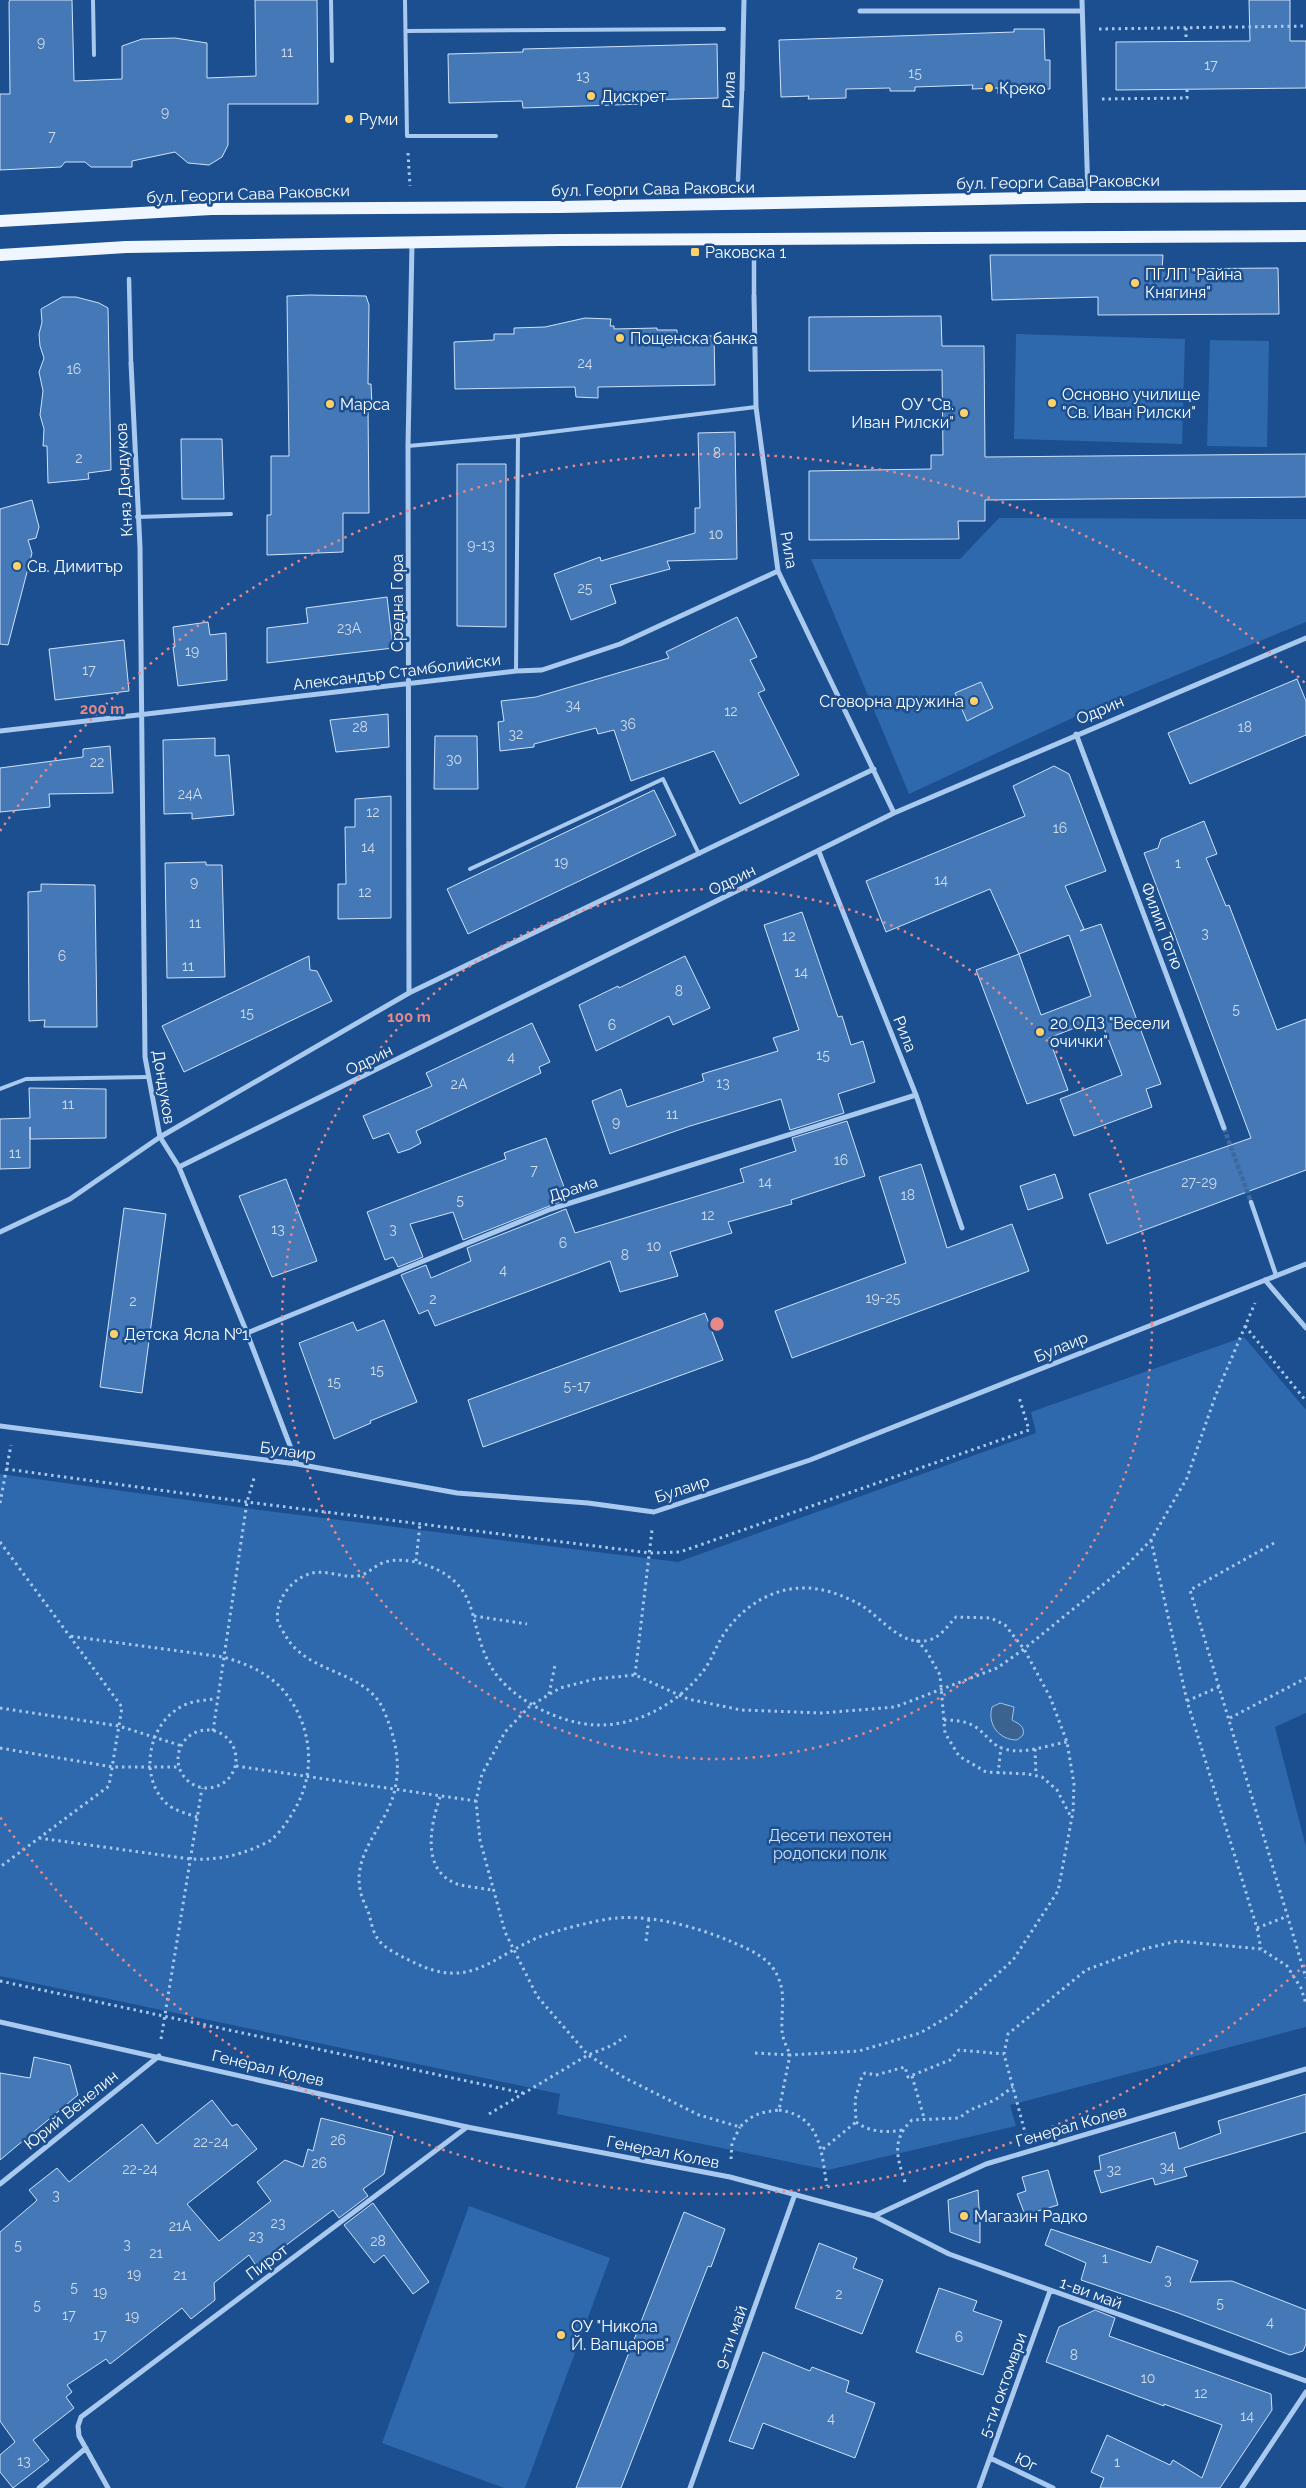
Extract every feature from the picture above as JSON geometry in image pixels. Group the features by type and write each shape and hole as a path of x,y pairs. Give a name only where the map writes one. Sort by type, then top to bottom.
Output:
{"main road":[{"name":"бул. Георги Сава Раковски","path":"0,220 211,210 560,207 1088,197 1306,196"},
{"path":"0,255 126,247 412,244 570,240 1306,236"}],"street":[{"name":"Рила","path":"738,180 744,0"},
{"path":"1082,0 1088,197"},
{"path":"860,11 1082,11"},
{"name":"Средна Гора","path":"408,993 410,684 408,446 412,244"},
{"path":"754,260 754,296"},
{"path":"129,279 131,363"},
{"name":"Рила","path":"754,296 756,407 778,571 894,813"},
{"name":"Княз Дондуков","path":"131,363 137,517 140,547 140,715"},
{"name":"Александър Стамболийски","path":"0,731 516,671 542,670 620,644 778,571"},
{"name":"Одрин","path":"179,1167 819,852 894,813 1076,734 1306,638"},
{"name":"Дондуков","path":"140,715 145,1057 160,1137 179,1167 247,1333 297,1464"},
{"name":"Филип Тотю","path":"1076,734 1224,1128"},
{"path":"0,1232 70,1199 160,1137 408,993 874,769"},
{"name":"Рила","path":"819,852 916,1095 962,1228"},
{"name":"Драма","path":"247,1333 550,1209 916,1095"},
{"path":"1251,1202 1276,1276"},
{"name":"Булаир","path":"0,1426 297,1464 457,1493 654,1512 810,1460 1306,1264"},
{"path":"1265,1280 1306,1328"},
{"name":"Генерал Колев","path":"0,2022 159,2056 467,2127 730,2177 874,2216 986,2164 1306,2069"},
{"name":"Юрий Венелин","path":"0,2184 159,2056"},
{"name":"Пирот","path":"86,2448 80,2436 78,2426 81,2417 467,2127"},
{"name":"9-ти май","path":"690,2488 795,2194"},
{"name":"1-ви май","path":"874,2216 948,2254 1306,2381"},
{"name":"5-ти октомври","path":"979,2488 1050,2291"},
{"path":"1242,2488 1306,2392"},
{"path":"39,2488 86,2448 108,2488"},
{"name":"Юг","path":"990,2458 1052,2488"}],"lane":[{"path":"93,0 94,55"},
{"path":"331,0 332,61"},
{"path":"405,0 407,136 496,136"},
{"path":"406,31 724,29"},
{"path":"408,446 518,436 756,407"},
{"path":"516,671 518,436"},
{"path":"137,517 231,514"},
{"path":"470,869 663,778 699,854"},
{"path":"0,1089 26,1079 149,1077"}],"path":[{"path":"1082,30 1306,26"},
{"path":"1186,28 1186,41"},
{"path":"1084,99 1187,98 1187,89"},
{"path":"407,136 410,187"},
{"path":"740,2127 700,2115 625,2078 588,2055 537,1996 505,1932 492,1890 480,1840 476,1801 482,1774 505,1732 530,1706 549,1694 560,1688 595,1679 635,1675 688,1699 742,1710 822,1712 896,1707 997,1668 1024,1650 1126,1566 1151,1540 1186,1478 1215,1397 1265,1280"},
{"path":"1245,1326 1306,1401"},
{"path":"0,1503 14,1428"},
{"path":"213,1731 216,1699 247,1502 260,1459"},
{"path":"635,1675 654,1512"},
{"path":"416,1561 420,1524"},
{"path":"1151,1540 1187,1701 1257,1928 1260,1949"},
{"path":"0,1542 122,1707 109,1786 0,1867"},
{"path":"1274,1543 1190,1590 1221,1686 1306,1978"},
{"path":"756,2052 790,2055 858,2051 920,2033 953,2014 1013,1960 1058,1891 1072,1818 1074,1784 1067,1742 1050,1697 1024,1650 1005,1625 990,1618 956,1617 939,1635 926,1642 905,1638 883,1623 864,1606 833,1592 801,1588 774,1593 743,1610 725,1632 708,1665 692,1684 679,1694 648,1716 598,1725 573,1721 530,1706 508,1687 488,1662 466,1595 448,1574 416,1561 384,1562 361,1575 314,1572 296,1579 280,1599 278,1623 292,1647 320,1667 353,1679 380,1703 396,1740 395,1790 387,1812 372,1838 359,1869 360,1890 379,1941 416,1964 440,1973 479,1970 540,1936 615,1918 649,1918 710,1933 758,1953 778,1973 784,1998 782,2033 790,2055 780,2110"},
{"path":"474,1616 527,1624"},
{"path":"39,1838 190,1859 215,1860 236,1856 271,1841 290,1818 302,1796 310,1764 307,1737 297,1710 282,1689 264,1674 244,1663 223,1657 69,1636"},
{"path":"916,1640 927,1652 940,1675 943,1688 945,1733 959,1756 986,1772 1042,1777 1057,1790 1072,1818"},
{"path":"549,1694 555,1665"},
{"path":"1230,1718 1306,1678"},
{"path":"1187,1701 1221,1686"},
{"path":"198,1817 166,1803 151,1779 150,1768 154,1738 158,1726 178,1708 200,1700 216,1699"},
{"path":"0,1708 119,1726 182,1746"},
{"path":"944,1720 962,1721 977,1728 992,1743 1005,1750 1034,1748 1067,1742"},
{"path":"213,1731 229,1740 236,1757 236,1766 232,1774 220,1786 202,1788 188,1780 179,1767 178,1758 182,1746 189,1736 197,1732 213,1731"},
{"path":"998,1774 1001,1747"},
{"path":"0,1748 113,1767 179,1767"},
{"path":"1034,1748 1036,1775"},
{"path":"236,1766 476,1801"},
{"path":"159,2056 202,1788"},
{"path":"440,1796 432,1822 430,1842 438,1869 456,1883 492,1890"},
{"path":"1257,1928 1288,1916"},
{"path":"646,1941 649,1918"},
{"path":"1030,2151 1004,2054 1008,2034 1086,1970 1140,1950 1177,1941 1260,1949 1287,1966 1301,1988 1306,2004"},
{"path":"0,1981 523,2093"},
{"path":"467,2127 588,2055 613,2045 626,2036"},
{"path":"902,2130 881,2132 860,2126 856,2122 856,2100 862,2076 865,2073 876,2075 905,2067 908,2077 950,2060 959,2050 966,2049 1004,2054"},
{"path":"912,2076 924,2118"},
{"path":"910,2199 897,2156 902,2130 912,2120 959,2118 970,2110 995,2100 1013,2087"},
{"path":"730,2177 732,2143 740,2127 750,2116 780,2110 793,2112 812,2128 823,2148 830,2204"},
{"path":"823,2148 856,2122"}],"green space":[{"path":"1016,334 1185,339 1182,444 1014,439"},
{"path":"1210,340 1269,341 1267,447 1207,446"},
{"path":"999,518 1306,519 1306,622 1079,715 909,794 811,559 960,559"},
{"name":"Десети пехотен родопски полк","path":"1244,1337 1306,1410 1306,1713 1275,1727 1306,1847 1306,2027 1010,2105 1016,2126 828,2170 557,2114 560,2094 0,1976 0,1474 259,1510 678,1562 1036,1433 1031,1412"},
{"path":"469,2206 610,2258 525,2488 504,2488 382,2443"}],"shaded area":[{"path":"1000,1703 1014,1707 1012,1720 1023,1729 1023,1735 1017,1740 1000,1734 993,1725 991,1719 992,1707"}],"building":[{"path":"10,0 72,0 74,81 122,79 122,46 142,39 175,38 207,43 207,78 256,76 255,0 317,0 318,104 228,104 228,145 222,157 209,165 188,163 175,152 132,161 132,167 91,167 85,162 65,162 61,167 0,170 0,94 10,94"},
{"path":"1249,0 1290,0 1290,41 1306,41 1306,88 1116,90 1116,42 1250,41"},
{"path":"1014,29 1044,29 1045,60 1050,60 1050,89 1032,90 1032,93 998,94 998,88 972,89 973,85 915,87 915,91 890,91 890,88 846,89 846,98 808,99 809,96 781,97 779,40 1014,32"},
{"path":"717,44 718,98 644,100 644,104 523,108 522,101 449,103 448,54 523,52 523,49"},
{"name":"ПГЛП \"Райна Княгиня\"","path":"990,255 1163,255 1162,269 1278,268 1279,314 1098,315 1098,297 992,300"},
{"name":"Марса","path":"287,296 366,296 369,305 368,384 371,384 372,406 368,407 369,513 343,513 343,552 267,555 267,515 271,515 271,456 289,456"},
{"path":"62,297 76,297 99,303 108,308 111,470 88,473 89,479 48,483 47,446 43,446 44,429 40,415 43,391 39,372 44,358 39,334 42,322 41,309"},
{"name":"ОУ \"Св. Иван Рилски\"","path":"941,316 942,346 984,346 985,457 1306,454 1306,497 985,500 985,521 958,521 959,539 809,540 809,471 931,469 931,455 943,455 942,370 809,371 809,317"},
{"path":"585,318 611,319 610,326 614,326 614,329 657,328 657,330 677,330 677,336 714,336 715,385 598,387 598,398 576,397 575,387 455,389 454,342 494,340 494,334 514,334 514,328 545,327"},
{"path":"735,432 737,559 667,561 670,569 610,585 616,603 571,620 554,574 600,557 601,561 695,533 695,508 700,508 698,433"},
{"path":"181,439 222,439 224,499 182,499"},
{"path":"457,464 506,464 506,627 457,626"},
{"name":"Св. Димитър","path":"32,500 39,527 36,538 28,540 32,553 8,645 0,644 0,509"},
{"path":"387,597 393,648 267,663 267,628 308,623 306,608"},
{"path":"737,617 757,657 750,660 765,690 758,693 799,775 740,804 714,751 631,781 614,730 598,734 596,728 534,744 534,747 500,751 498,722 504,721 501,701 536,697 669,658 666,652"},
{"path":"208,622 210,635 226,633 227,680 178,686 173,647 175,647 173,627"},
{"path":"124,640 129,691 55,700 49,649"},
{"path":"1297,679 1306,701 1306,735 1190,784 1168,733"},
{"name":"Сговорна дружина","path":"981,682 993,708 967,721 955,693"},
{"path":"388,714 389,747 336,752 330,720"},
{"path":"435,736 477,736 478,789 434,789"},
{"path":"215,738 215,756 229,755 234,815 192,819 192,813 164,814 163,740"},
{"path":"110,746 113,793 49,794 50,807 0,812 0,768 83,757 83,749"},
{"path":"1054,766 1069,774 1106,871 1065,886 1084,929 1080,931 1101,924 1161,1084 1146,1089 1152,1107 1074,1136 1060,1099 1122,1075 1100,1018 1049,1038 1068,1090 1027,1104 976,970 1019,954 990,889 886,932 866,881 1025,816 1013,786","holes":["1069,935 1091,996 1041,1015 1019,954"]},
{"path":"654,790 676,835 468,934 447,889"},
{"path":"391,796 391,918 338,919 338,884 346,884 345,827 355,827 355,799"},
{"path":"1204,821 1217,854 1206,858 1226,906 1229,905 1277,1030 1306,1019 1306,1170 1107,1244 1089,1194 1251,1138 1144,853 1158,848 1161,839"},
{"path":"206,862 206,865 222,865 225,977 167,978 165,863"},
{"path":"41,884 95,885 97,1027 44,1027 45,1020 29,1021 28,892 41,891"},
{"path":"802,912 838,1017 842,1016 851,1045 863,1041 875,1082 838,1094 844,1113 790,1130 781,1099 690,1126 610,1154 592,1101 621,1089 627,1107 704,1081 702,1074 778,1051 773,1038 799,1030 764,925"},
{"path":"309,956 310,970 317,971 332,1001 184,1072 162,1026"},
{"path":"685,956 710,1008 673,1025 669,1016 596,1051 579,1005"},
{"path":"532,1023 550,1062 539,1067 541,1073 416,1131 421,1143 410,1149 398,1153 389,1133 373,1139 363,1116 432,1086 426,1073"},
{"path":"29,1088 106,1089 106,1138 30,1139 30,1168 0,1169 0,1119 30,1118"},
{"path":"847,1121 865,1176 791,1200 792,1204 728,1222 732,1233 670,1252 678,1276 620,1292 610,1261 435,1326 428,1310 419,1314 401,1275 426,1265 431,1278 471,1261 467,1248 566,1209 575,1233 744,1182 740,1169 796,1151 792,1138"},
{"path":"546,1138 564,1187 558,1189 562,1201 463,1240 453,1212 410,1224 423,1257 398,1267 393,1257 385,1260 367,1212 506,1159 504,1153"},
{"path":"921,1164 947,1248 1012,1224 1029,1271 792,1358 775,1311 906,1263 879,1177"},
{"path":"1055,1174 1063,1198 1028,1210 1020,1186"},
{"path":"286,1179 317,1261 272,1277 239,1196"},
{"path":"124,1208 166,1214 142,1393 100,1387"},
{"path":"705,1313 723,1360 483,1447 468,1400"},
{"path":"384,1320 417,1402 370,1421 371,1423 334,1439 299,1343 353,1322 357,1331"},
{"path":"34,2057 70,2065 78,2095 0,2160 0,2073 30,2078"},
{"path":"1306,2094 1306,2132 1184,2168 1187,2176 1155,2185 1153,2178 1101,2193 1094,2171 1101,2170 1099,2156 1175,2132 1179,2149 1221,2133 1218,2121"},
{"path":"212,2100 232,2126 237,2124 257,2149 187,2204 219,2241 271,2201 257,2182 285,2160 303,2167 308,2149 313,2151 321,2118 393,2136 384,2174 363,2189 368,2196 339,2218 333,2210 257,2267 249,2255 214,2283 215,2300 191,2319 182,2308 110,2364 106,2359 67,2385 72,2392 66,2397 74,2408 33,2440 49,2460 13,2488 0,2472 0,2455 15,2442 0,2421 0,2232 37,2200 29,2190 57,2168 69,2182 142,2124 157,2144"},
{"path":"1048,2170 1058,2205 1025,2215 1017,2194 1026,2191 1022,2177"},
{"name":"Магазин Радко","path":"978,2190 980,2243 950,2232 948,2200"},
{"path":"373,2203 429,2282 413,2294 384,2255 374,2263 344,2225"},
{"path":"684,2212 725,2229 711,2267 708,2266 621,2488 576,2488"},
{"path":"1051,2229 1151,2263 1157,2246 1198,2261 1190,2282 1232,2281 1306,2310 1306,2344 1303,2351 1290,2355 1178,2313 1081,2280 1086,2263 1045,2245"},
{"path":"819,2243 857,2258 853,2268 883,2280 862,2334 795,2308"},
{"path":"939,2288 977,2301 973,2311 1002,2321 983,2375 916,2352"},
{"path":"1095,2310 1115,2318 1109,2336 1271,2394 1272,2410 1220,2488 1100,2488 1104,2478 1091,2472 1107,2435 1170,2465 1173,2460 1202,2478 1222,2425 1164,2404 1164,2406 1046,2362 1059,2327"},
{"path":"763,2352 810,2371 812,2367 849,2381 846,2392 875,2403 855,2458 763,2423 753,2449 729,2441"}],"tunnel":[{"path":"1224,1128 1251,1202"}],"place":[{"name":"Креко","path":"989,88"},
{"name":"Дискрет","path":"591,96"},
{"name":"Руми","path":"349,119"},
{"name":"Раковска 1","path":"695,252"},
{"name":"ПГЛП \"Райна Княгиня\"","path":"1135,283"},
{"name":"Пощенска банка","path":"620,338"},
{"name":"Основно училище \"Св. Иван Рилски\"","path":"1052,403"},
{"name":"Марса","path":"330,404"},
{"name":"ОУ \"Св. Иван Рилски\"","path":"964,413"},
{"name":"Св. Димитър","path":"17,566"},
{"name":"Сговорна дружина","path":"974,701"},
{"name":"20 ОДЗ \"Весели очички\"","path":"1040,1032"},
{"name":"Детска Ясла №1","path":"114,1334"},
{"name":"Магазин Радко","path":"964,2216"},
{"name":"ОУ \"Никола Й. Вапцаров\"","path":"561,2335"}]}
